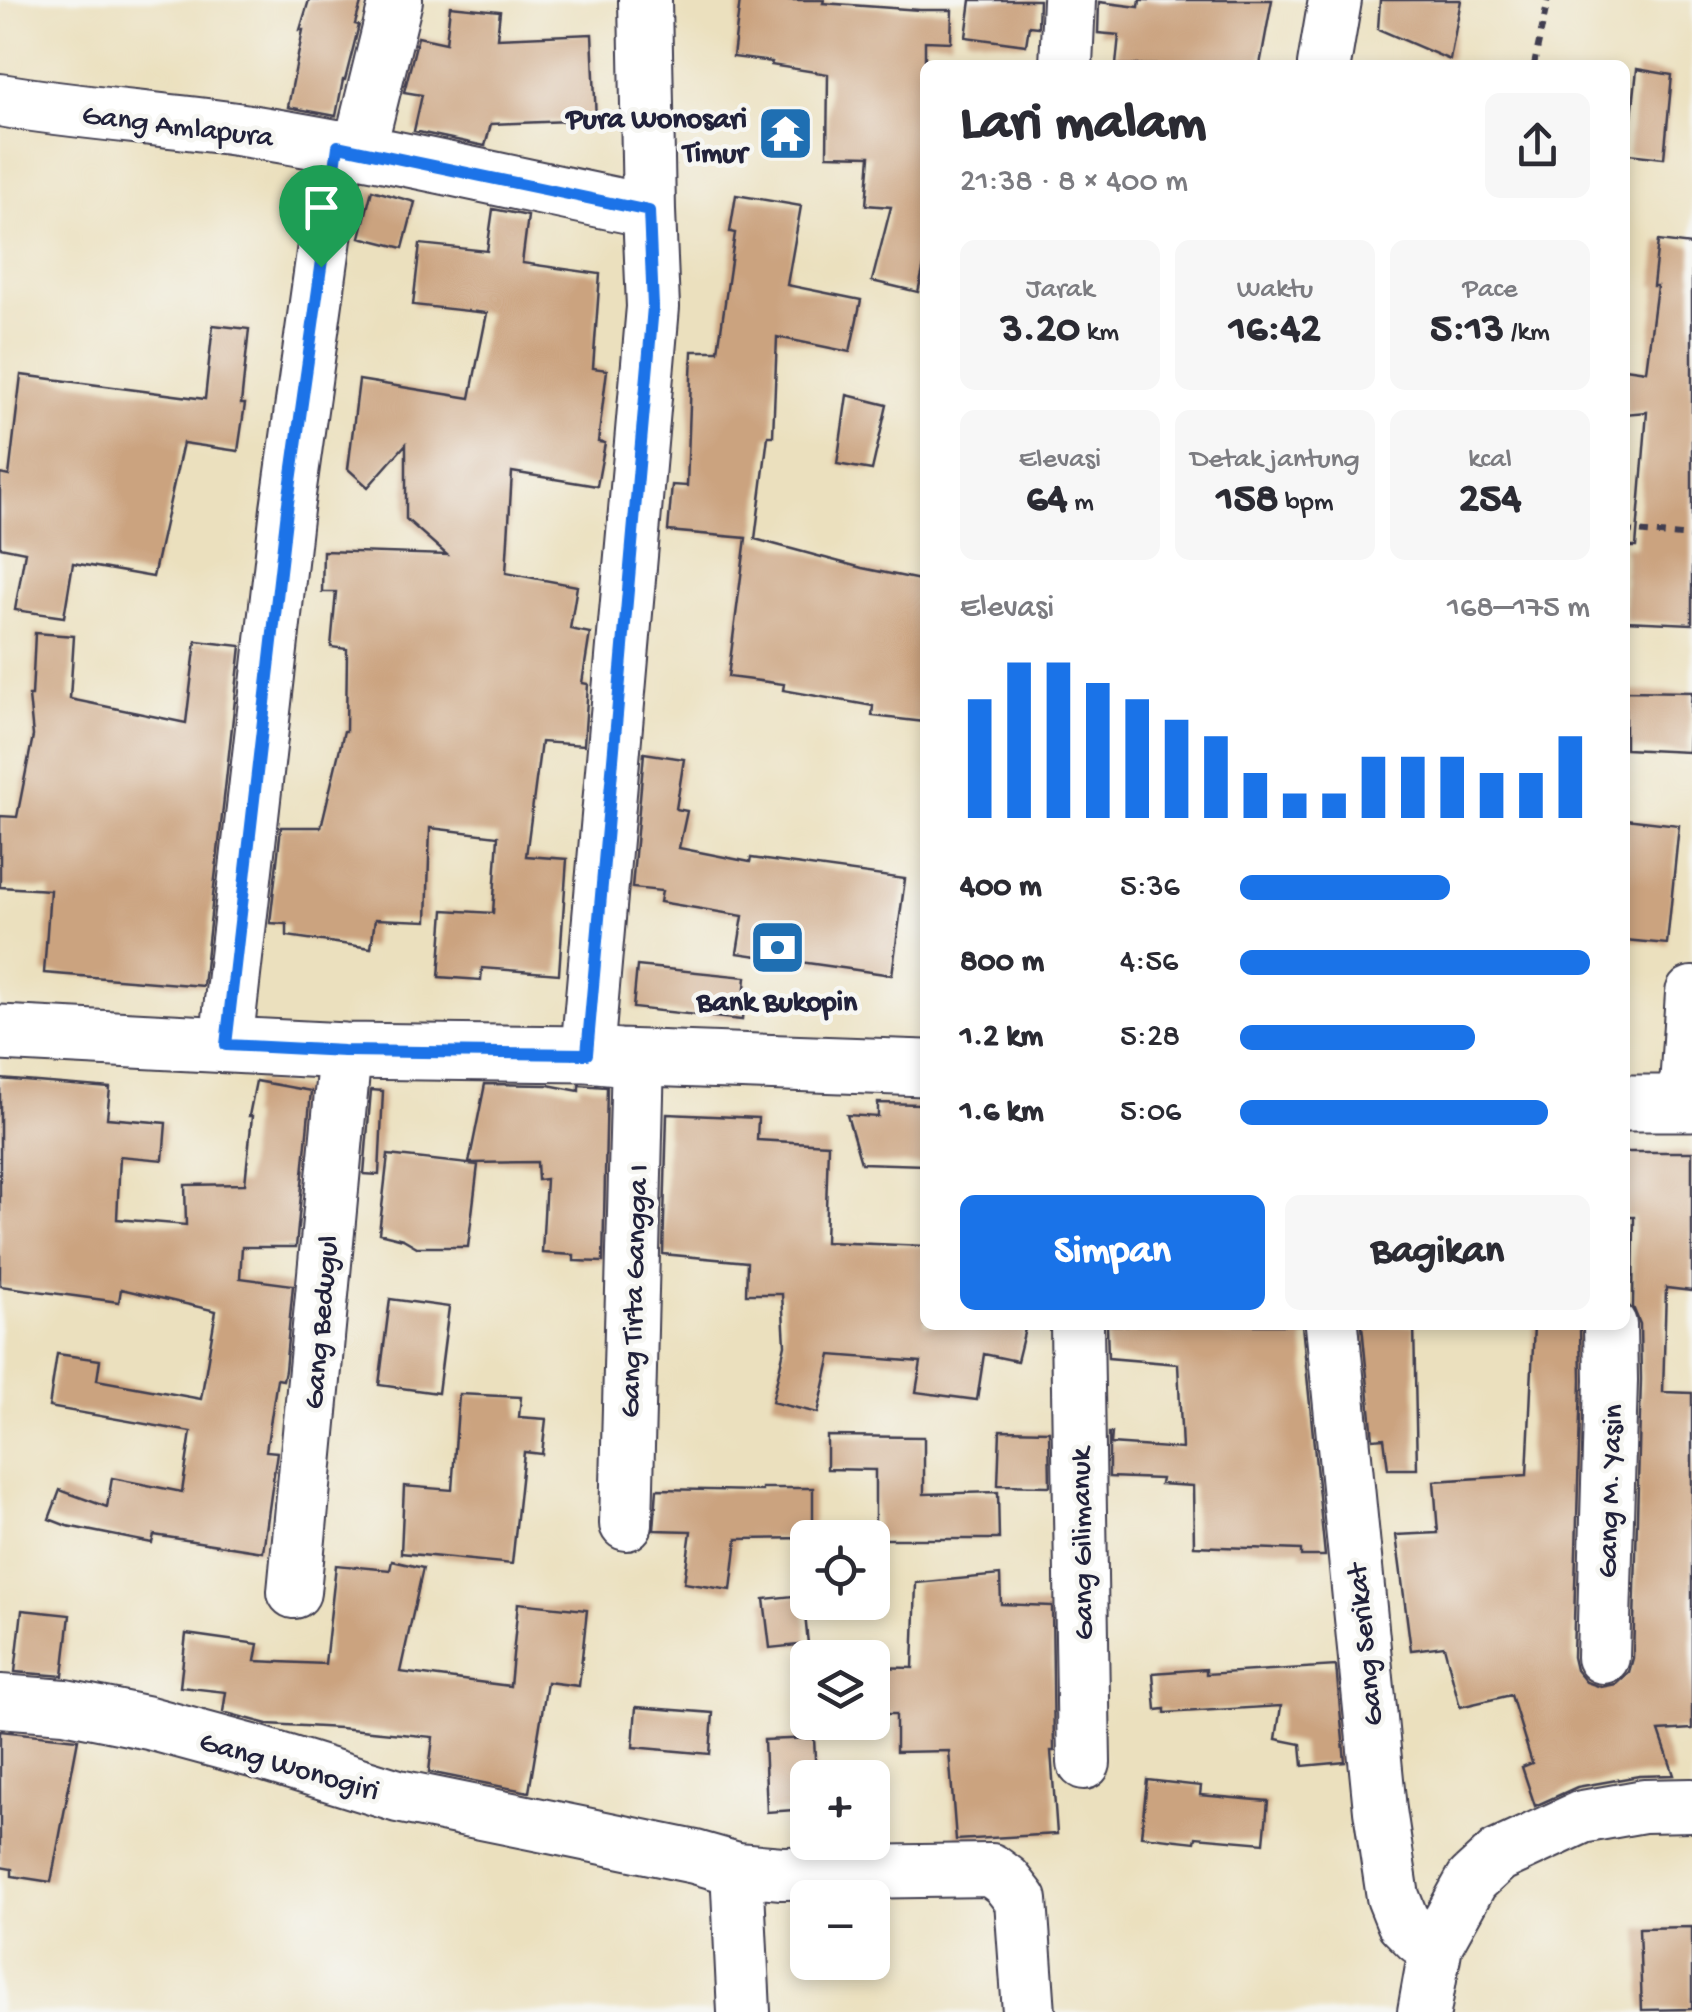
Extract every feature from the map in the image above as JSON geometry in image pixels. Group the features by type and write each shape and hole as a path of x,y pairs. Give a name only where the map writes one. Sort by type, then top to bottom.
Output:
{"main road":[{"path":"0,1033 344,1051 920,1068"},
{"path":"1630,1103 1688,1103"}],"street":[{"path":"226,1045 287,510 349,148 396,0"},
{"name":"Gang Tirta Gangga I","path":"626,1524 612,1056 653,307 645,0"},
{"path":"1066,60 1069,0"},
{"path":"1325,60 1335,0"},
{"name":"Gang Amlapura","path":"0,100 235,129 349,148 649,211"},
{"path":"1688,1103 1692,993"},
{"name":"Gang Bedugul","path":"294,1592 344,1051"},
{"name":"Gang Gilimanuk","path":"1076,1330 1084,1763"},
{"name":"Gang Serikat","path":"1332,1330 1380,1810 1393,1897 1402,1922 1419,1938 1436,1945"},
{"name":"Gang M. Yasin","path":"1603,1657 1610,1330"},
{"name":"Gang Wonogiri","path":"0,1701 65,1706 149,1723 398,1796 580,1832 738,1869 782,1873 991,1870 1021,1900 1029,2012"},
{"path":"1424,2012 1436,1945 1472,1880 1498,1856 1582,1817 1644,1806 1692,1805"},
{"path":"738,1869 744,2012"}],"path":[{"path":"1535,60 1548,0"},
{"path":"1630,531 1692,537"}],"building":[{"path":"309,0 362,0 336,116 288,107 300,30"},
{"path":"740,0 824,0 823,3 952,10 951,42 925,41 925,60 920,60 918,292 872,281 891,207 866,205 870,156 827,155 828,74 733,57"},
{"path":"971,0 1039,0 1038,27 1029,26 1026,45 966,37"},
{"path":"1140,0 1272,0 1261,60 1116,60 1119,35 1098,33 1099,2 1139,7"},
{"path":"1380,0 1461,0 1450,60 1378,29"},
{"path":"450,6 500,11 497,38 592,34 596,120 491,124 485,146 414,131 422,95 404,92 418,37 446,43"},
{"path":"1637,69 1672,75 1664,158 1630,154"},
{"path":"372,190 415,202 403,248 360,237"},
{"path":"736,195 801,206 787,285 861,300 850,352 777,337 773,436 768,436 755,539 920,580 920,721 872,716 873,706 783,690 784,684 728,677 746,538 668,531 672,485 687,486 692,351 718,351 735,233 730,232"},
{"path":"493,209 528,216 522,263 600,274 593,368 607,370 598,442 605,443 597,486 512,472 506,573 577,586 570,629 590,633 582,683 588,684 584,745 541,742 526,856 567,859 559,974 482,968 481,980 439,977 444,910 493,913 498,836 430,828 427,921 375,919 371,948 287,936 287,924 270,923 281,827 321,827 346,731 347,649 331,647 336,592 322,592 323,551 447,555 406,519 406,444 368,487 348,469 359,380 470,398 487,313 413,305 420,244 487,251"},
{"path":"1658,241 1692,245 1692,624 1630,621 1630,547 1636,547 1647,412 1630,414 1630,369 1646,371 1657,286 1653,286"},
{"path":"213,325 249,329 238,451 183,443 153,577 73,563 64,617 15,610 25,552 0,547 0,474 9,476 21,375 205,399"},
{"path":"847,395 887,405 872,470 837,464"},
{"path":"35,633 74,636 70,699 186,723 196,641 241,646 203,986 44,973 50,890 0,887 0,816 17,817 33,736 29,696"},
{"path":"1630,691 1692,692 1688,752 1630,749"},
{"path":"644,753 684,759 676,809 687,811 679,848 750,862 751,858 905,879 892,975 737,953 743,916 660,902 662,891 632,888"},
{"path":"1630,820 1679,825 1667,944 1630,940"},
{"path":"637,966 746,977 742,1020 633,1008"},
{"path":"0,1079 110,1088 107,1118 166,1123 163,1160 120,1156 117,1219 186,1225 185,1185 245,1184 249,1116 256,1081 311,1091 296,1247 242,1247 240,1278 293,1285 285,1370 283,1380 277,1379 266,1451 277,1452 263,1552 154,1535 152,1543 49,1519 60,1490 107,1507 112,1478 182,1492 191,1432 49,1407 57,1354 100,1360 97,1380 201,1399 216,1311 121,1289 119,1302 0,1286"},
{"path":"485,1084 548,1085 579,1091 579,1085 607,1087 603,1262 574,1261 574,1255 542,1253 546,1179 538,1180 537,1162 469,1163"},
{"path":"371,1090 383,1091 379,1175 364,1174"},
{"path":"878,1103 920,1104 920,1165 861,1163 847,1115 878,1117"},
{"path":"667,1114 758,1118 757,1140 828,1144 825,1242 920,1246 920,1330 1025,1330 1017,1361 984,1354 977,1400 916,1392 921,1362 831,1355 818,1413 772,1402 785,1345 782,1294 746,1294 747,1262 663,1254"},
{"path":"1630,1152 1692,1152 1692,1291 1666,1288 1663,1392 1692,1393 1692,1729 1659,1731 1674,1775 1639,1776 1577,1787 1535,1806 1522,1767 1532,1763 1511,1695 1460,1707 1444,1646 1411,1650 1396,1535 1438,1533 1434,1481 1527,1475 1534,1330 1580,1330 1573,1657 1576,1670 1586,1682 1601,1687 1616,1684 1629,1672 1633,1658 1641,1379 1640,1324 1633,1307 1634,1217 1630,1217"},
{"path":"388,1155 478,1165 468,1247 417,1247 379,1233"},
{"path":"390,1299 449,1307 438,1393 379,1385"},
{"path":"1107,1330 1302,1330 1325,1556 1301,1556 1301,1550 1194,1546 1193,1486 1160,1484 1161,1479 1109,1477 1109,1433 1111,1444 1182,1449 1178,1364 1108,1358"},
{"path":"1362,1330 1414,1330 1417,1469 1388,1469 1384,1438 1373,1439"},
{"path":"459,1394 521,1397 519,1417 546,1419 542,1454 524,1452 512,1564 401,1553 404,1486 452,1490"},
{"path":"1000,1430 1049,1431 1050,1486 998,1485"},
{"path":"827,1436 924,1437 924,1494 998,1492 999,1539 890,1539 890,1520 875,1520 875,1470 827,1469"},
{"path":"813,1488 813,1520 790,1520 790,1538 737,1539 731,1590 684,1583 691,1531 654,1530 657,1489"},
{"path":"392,1561 423,1568 400,1672 510,1686 518,1603 587,1610 579,1686 547,1682 529,1792 429,1772 433,1737 268,1724 223,1712 226,1692 180,1687 186,1634 258,1644 255,1661 325,1664 336,1565 390,1570"},
{"path":"1000,1575 1001,1604 1052,1606 1051,1751 1057,1834 956,1840 949,1751 896,1752 896,1714 890,1714 890,1667 913,1668 916,1583"},
{"path":"790,1596 790,1620 806,1620 808,1640 790,1640 790,1646 770,1648 764,1599"},
{"path":"22,1610 70,1615 63,1676 15,1672"},
{"path":"1336,1666 1345,1762 1303,1766 1301,1744 1276,1739 1281,1706 1165,1713 1165,1709 1156,1710 1153,1673 1206,1669 1206,1674"},
{"path":"636,1707 713,1713 710,1754 633,1747"},
{"path":"0,1731 78,1739 51,1882 12,1876 12,1869 0,1867"},
{"path":"764,1740 814,1740 815,1760 790,1760 790,1810 767,1812"},
{"path":"1147,1780 1201,1786 1200,1795 1268,1801 1264,1843 1141,1836"},
{"path":"1692,1927 1692,2009 1642,2010 1639,1928"}],"place":[{"name":"Pura Wonosari Timur","path":"786,134"},
{"name":"Bank Bukopin","path":"777,947"}],"route":[{"path":"338,146 649,211 653,307 587,1054 344,1051 226,1045 287,510 321,267 338,146"}]}
